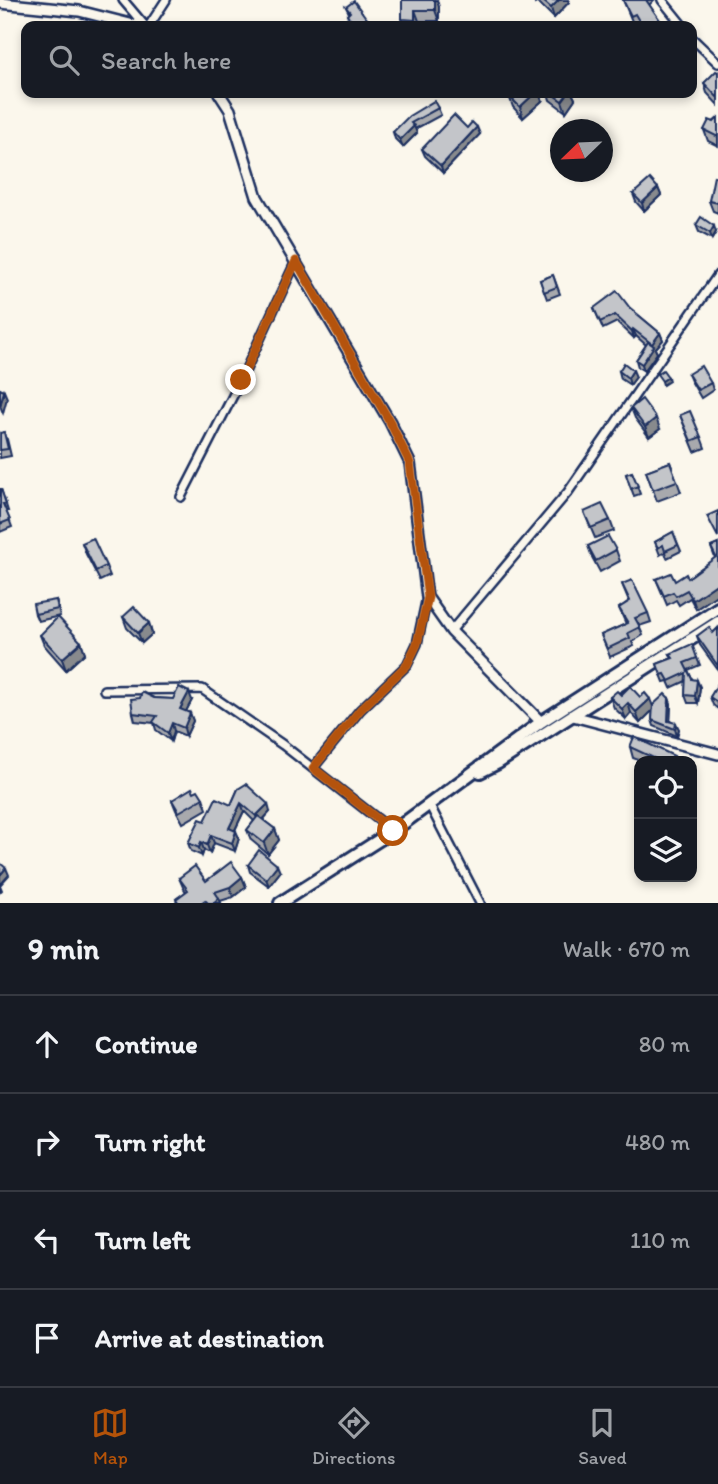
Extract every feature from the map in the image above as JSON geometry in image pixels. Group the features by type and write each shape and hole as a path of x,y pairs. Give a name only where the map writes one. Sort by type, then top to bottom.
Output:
{"main road":[{"path":"468,778 494,755 541,722 718,608"},
{"path":"280,903 290,900 468,778 498,763 718,622"}],"street":[{"path":"123,0 142,21"},
{"path":"151,21 166,0"},
{"path":"662,0 678,21"},
{"path":"0,3 79,11 118,21"},
{"path":"697,43 718,63"},
{"path":"222,98 230,110 257,198 390,422 410,463 428,597 417,644 407,665 360,710 313,768"},
{"path":"181,497 241,380 296,261"},
{"path":"451,631 568,492 718,275"},
{"path":"428,597 451,631 541,722"},
{"path":"104,690 202,689 313,768 393,831"},
{"path":"573,716 718,754"},
{"path":"429,804 480,903"}],"building":[{"path":"402,0 435,0 435,10 415,10 415,20 402,19"},
{"path":"542,0 559,0 551,8"},
{"path":"623,0 646,0 661,21 639,21 635,14 631,16"},
{"path":"354,1 367,19 351,21 346,7"},
{"path":"718,72 718,98 704,83"},
{"path":"511,98 530,98 520,107"},
{"path":"434,101 438,108 411,123 414,126 400,140 393,132 409,116"},
{"path":"454,115 467,128 472,122 477,127 441,166 422,149"},
{"path":"718,118 718,137 704,130 709,120 714,122"},
{"path":"714,176 718,177 718,203 709,201"},
{"path":"650,179 658,188 642,203 633,194"},
{"path":"701,217 714,226 710,233 696,225"},
{"path":"553,275 557,287 544,292 540,280"},
{"path":"617,291 630,308 660,333 652,344 633,329 632,331 615,315 600,322 594,308"},
{"path":"648,342 654,346 642,364 636,360"},
{"path":"624,363 633,370 628,378 619,371"},
{"path":"701,366 711,383 698,390 688,374"},
{"path":"663,370 668,377 662,381 657,374"},
{"path":"0,389 4,391 0,406"},
{"path":"642,399 656,418 645,427 631,408"},
{"path":"690,411 701,437 691,441 680,415"},
{"path":"4,432 8,449 0,450 0,433"},
{"path":"670,462 677,481 653,490 646,471"},
{"path":"632,472 638,486 631,489 626,474"},
{"path":"0,489 10,520 0,524"},
{"path":"602,504 610,520 591,528 584,512"},
{"path":"718,511 718,537 707,516"},
{"path":"673,532 678,545 665,551 663,545 658,548 655,542"},
{"path":"608,536 616,550 596,561 588,546"},
{"path":"93,538 106,566 96,571 82,543"},
{"path":"718,544 718,583 693,600 687,590 676,596 673,592 664,596 656,579 671,573 675,581 686,574 688,578 716,557 711,547"},
{"path":"632,580 648,613 635,618 640,627 628,633 630,638 607,649 601,635 628,623 619,608 630,601 622,584"},
{"path":"56,600 58,609 35,614 33,604"},
{"path":"134,607 149,623 138,633 123,617"},
{"path":"58,617 81,642 62,659 40,635"},
{"path":"709,627 713,633 718,628 718,666 697,636"},
{"path":"692,644 697,658 684,663 692,679 697,680 695,696 685,695 686,673 669,681 665,674 661,675 657,664 673,658 670,654"},
{"path":"630,686 640,697 645,693 650,699 636,712 628,703 622,709 610,697 617,691 621,695"},
{"path":"718,686 718,703 710,697"},
{"path":"179,687 189,692 180,709 190,713 184,728 172,723 168,733 153,722 157,716 133,713 131,699 140,698 142,692 154,698 173,699"},
{"path":"665,694 669,698 668,721 676,723 675,729 652,720 653,705"},
{"path":"634,737 674,756 649,756 630,747"},
{"path":"246,784 268,804 256,816 241,803 229,828 236,831 232,843 211,835 207,845 201,842 199,848 188,843 200,819 205,821 216,798 231,805 238,789"},
{"path":"192,788 194,792 198,790 203,798 179,812 172,800"},
{"path":"258,816 275,829 264,843 247,830"},
{"path":"259,850 277,865 266,879 248,865"},
{"path":"231,862 242,877 230,887 215,892 219,898 213,903 205,900 201,903 179,903 176,899 188,890 179,878 195,866 206,881"},
{"path":"0,863 6,868 0,875"}],"route":[{"path":"241,380 296,261 390,422 410,463 428,597 417,644 407,665 360,710 313,768 393,831"}]}
